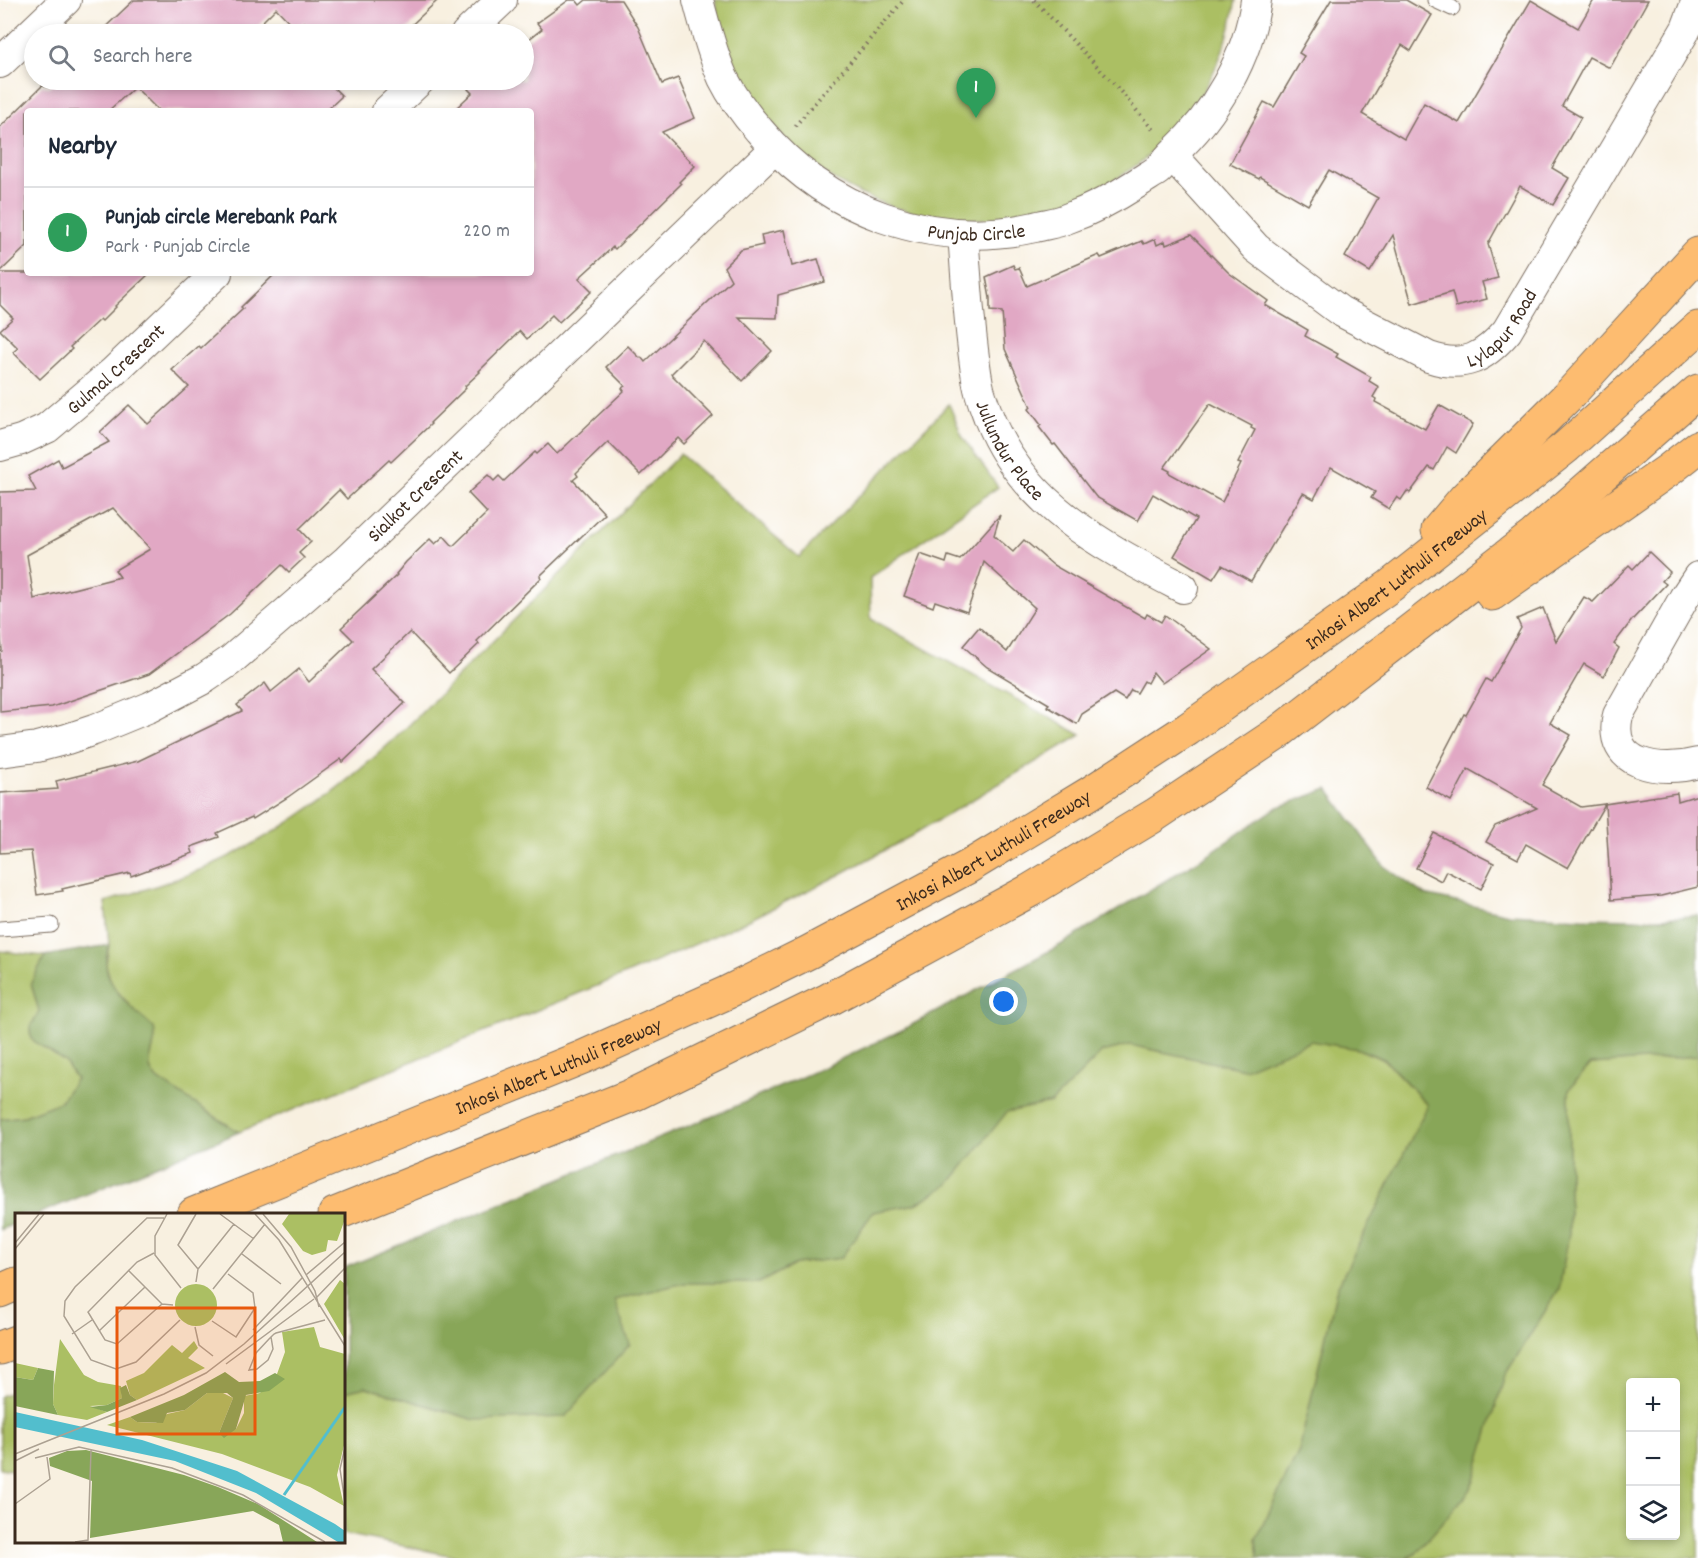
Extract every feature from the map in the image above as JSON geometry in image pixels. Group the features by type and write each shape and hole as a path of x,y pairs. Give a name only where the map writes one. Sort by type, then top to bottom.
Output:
{"highway":[{"path":"1390,586 1465,498 1571,393 1698,254"},
{"name":"Inkosi Albert Luthuli Freeway","path":"199,1213 583,1057 726,993 809,952 968,867 1090,793 1188,729 1390,586 1566,447 1698,328"},
{"path":"1275,735 1534,535 1698,391"},
{"path":"339,1213 635,1094 828,1000 1048,880 1155,815 1485,599 1698,447"},
{"path":"0,1291 15,1284"},
{"path":"0,1348 15,1342"}],"street":[{"path":"41,24 66,0"},
{"path":"477,24 502,0"},
{"name":"Punjab Circle","path":"698,0 708,39 724,79 747,116 774,149 806,177 840,199 869,212 918,228 963,234 1013,232 1065,220 1114,199 1158,170 1210,113 1229,80 1244,45 1256,0"},
{"name":"Lylapur Road","path":"1172,154 1256,248 1340,311 1436,359 1456,363 1471,360 1491,348 1507,331 1686,29 1697,0"},
{"path":"0,63 24,40"},
{"path":"390,108 409,90"},
{"name":"Sialkot Crescent","path":"0,752 38,747 94,730 150,707 205,678 230,661 347,560 774,149"},
{"name":"Jullundur Place","path":"963,234 978,385 995,433 1005,453 1030,485 1055,509 1092,537 1183,588"},
{"name":"Gulmal Crescent","path":"0,446 21,440 46,428 112,373 214,276"},
{"path":"1698,577 1618,715 1616,724 1620,745 1626,753 1640,763 1673,767 1698,763"}],"lane":[{"path":"1436,0 1452,8"},
{"path":"0,929 51,925"}],"path":[{"path":"774,149 904,0"},
{"path":"1034,0 1114,84 1153,128 1172,154"}],"green space":[{"path":"715,0 1236,0 1211,77 1167,138 1109,183 1041,211 968,219 895,207 827,174 768,119 758,106 734,63 722,32"},
{"path":"949,404 962,436 998,487 870,578 871,619 1081,735 913,835 747,921 653,963 239,1132 158,1080 150,1067 155,1040 154,1028 112,985 106,965 109,945 105,902 158,886 209,866 264,838 338,787 407,727 680,454 799,557"},
{"path":"1328,789 1384,866 1425,895 1509,914 1638,919 1698,915 1698,1056 1591,1064 1569,1089 1569,1233 1559,1289 1505,1375 1471,1489 1416,1553 1406,1558 1258,1558 1256,1539 1299,1451 1337,1288 1428,1105 1384,1059 1358,1049 1311,1041 1244,1069 1130,1045 1102,1052 1051,1103 1007,1112 949,1184 916,1204 873,1212 841,1258 795,1264 759,1283 684,1283 614,1300 630,1344 565,1417 475,1420 366,1387 345,1392 345,1268 725,1111 904,1029 1064,943 1207,855 1276,808"},
{"path":"109,945 106,962 112,982 124,1000 154,1028 155,1040 150,1063 151,1071 158,1080 239,1132 40,1213 15,1213 15,1223 0,1230 0,1119 25,1116 60,1102 76,1079 65,1062 31,1039 30,1028 39,1011 31,983 45,956"},
{"path":"0,951 45,956 31,983 39,1011 30,1028 31,1039 65,1062 76,1079 60,1102 24,1116 0,1119"},
{"path":"1311,1041 1358,1049 1384,1060 1428,1105 1337,1288 1299,1451 1256,1539 1258,1558 463,1558 345,1534 345,1392 366,1387 475,1420 613,1300 684,1283 759,1283 795,1264 841,1257 873,1212 916,1204 949,1184 1007,1111 1051,1103 1102,1052 1130,1045 1244,1069"},
{"path":"1698,1056 1698,1558 1406,1558 1416,1553 1471,1489 1505,1375 1559,1289 1569,1233 1569,1089 1591,1064"},
{"path":"15,1390 15,1471 0,1468 0,1396"}],"building":[{"path":"134,0 438,0 413,24 306,24 304,22 291,24 276,8 260,24 109,24"},
{"path":"569,0 576,0 580,5 586,0 621,0 638,27 662,84 678,78 695,118 662,132 695,166 679,182 681,184 615,249 613,247 579,278 592,291 559,322 552,315 527,339 520,331 479,371 431,424 391,462 389,460 347,499 339,490 299,529 311,542 299,553 304,558 289,572 282,565 230,614 149,674 52,707 0,712 0,652 2,651 0,492 36,491 28,476 58,459 62,467 109,442 100,432 129,405 148,424 189,387 172,370 199,346 201,348 243,309 241,307 273,276 534,276 534,108 456,108 472,93 469,90 534,90 534,35 542,29 537,23","holes":["113,508 150,549 115,570 120,577 34,599 27,555"]},
{"path":"1331,0 1406,0 1432,15 1411,51 1402,45 1362,114 1404,139 1424,103 1459,123 1531,0 1578,28 1594,0 1648,0 1610,68 1589,57 1562,106 1581,117 1552,168 1569,178 1553,205 1520,186 1488,244 1498,278 1482,282 1487,299 1456,307 1452,292 1412,304 1393,235 1370,272 1345,257 1378,198 1329,170 1308,205 1260,177 1259,179 1230,164 1264,102 1274,107 1304,56 1299,53"},
{"path":"38,90 132,90 111,108 24,108 24,249 0,272 0,127"},
{"path":"138,90 336,90 342,96 329,108 156,108"},
{"path":"784,230 792,266 818,259 825,282 778,295 777,318 739,317 772,351 742,381 704,341 671,374 713,416 684,444 678,438 641,475 608,442 576,473 578,476 573,480 605,514 540,576 541,578 477,641 479,644 449,673 410,632 371,669 405,703 343,762 341,759 253,819 252,817 217,833 219,837 191,847 193,853 131,876 130,873 62,889 63,891 37,895 31,851 0,853 0,793 58,789 56,781 138,761 242,711 237,705 265,683 271,692 299,669 309,682 353,640 341,628 397,575 406,562 430,539 435,544 444,536 453,546 487,513 468,493 488,475 494,481 499,476 504,481 535,452 537,454 548,444 557,454 624,391 622,388 625,386 606,367 628,346 645,362 731,280 724,267 741,250 763,245 761,235"},
{"path":"1191,235 1229,273 1268,301 1265,305 1308,330 1305,336 1338,354 1336,357 1371,377 1369,381 1379,387 1373,397 1376,399 1375,402 1425,429 1439,405 1473,424 1456,453 1447,447 1434,470 1429,467 1410,493 1407,491 1401,500 1397,497 1389,509 1371,498 1375,492 1331,467 1314,499 1303,493 1251,581 1222,565 1213,579 1174,556 1196,519 1153,494 1138,521 1096,497 1039,427 1041,425 1029,409 1031,407 1005,349 1002,312 990,311 986,277 1013,265 1015,269 1019,268 1027,286 1099,255 1101,258 1142,241 1144,244 1155,239 1157,245 1165,241 1166,245","holes":["1210,404 1252,426 1251,428 1255,430 1222,502 1164,468"]},
{"path":"0,273 24,273 24,276 147,276 102,321 100,319 70,347 72,349 40,379 13,352 18,348 0,330 13,318 0,305"},
{"path":"1000,515 994,535 1013,552 1024,540 1053,565 1145,618 1147,614 1161,622 1165,615 1211,649 1162,683 1153,672 1147,683 1144,681 1137,693 1131,690 1125,700 1114,693 1082,714 1077,724 1047,706 1049,704 987,667 963,646 979,627 1007,652 1035,608 984,562 967,612 935,601 933,607 904,596 920,554 946,563 948,556 960,560"},
{"path":"1649,552 1670,572 1662,581 1666,584 1632,620 1614,644 1619,648 1604,676 1584,664 1550,723 1571,735 1542,785 1581,807 1605,804 1568,868 1526,844 1518,859 1486,842 1495,826 1537,808 1468,769 1451,801 1426,787 1464,714 1466,715 1486,679 1491,682 1521,628 1517,619 1543,608 1556,641 1584,597 1593,602 1629,565 1633,569"},
{"path":"1677,793 1678,801 1698,795 1698,887 1661,896 1611,900 1605,804"},
{"path":"1434,833 1494,863 1481,889 1446,871 1441,881 1416,868"}],"place":[{"name":"Punjab circle Merebank Park","path":"976,118"}]}
